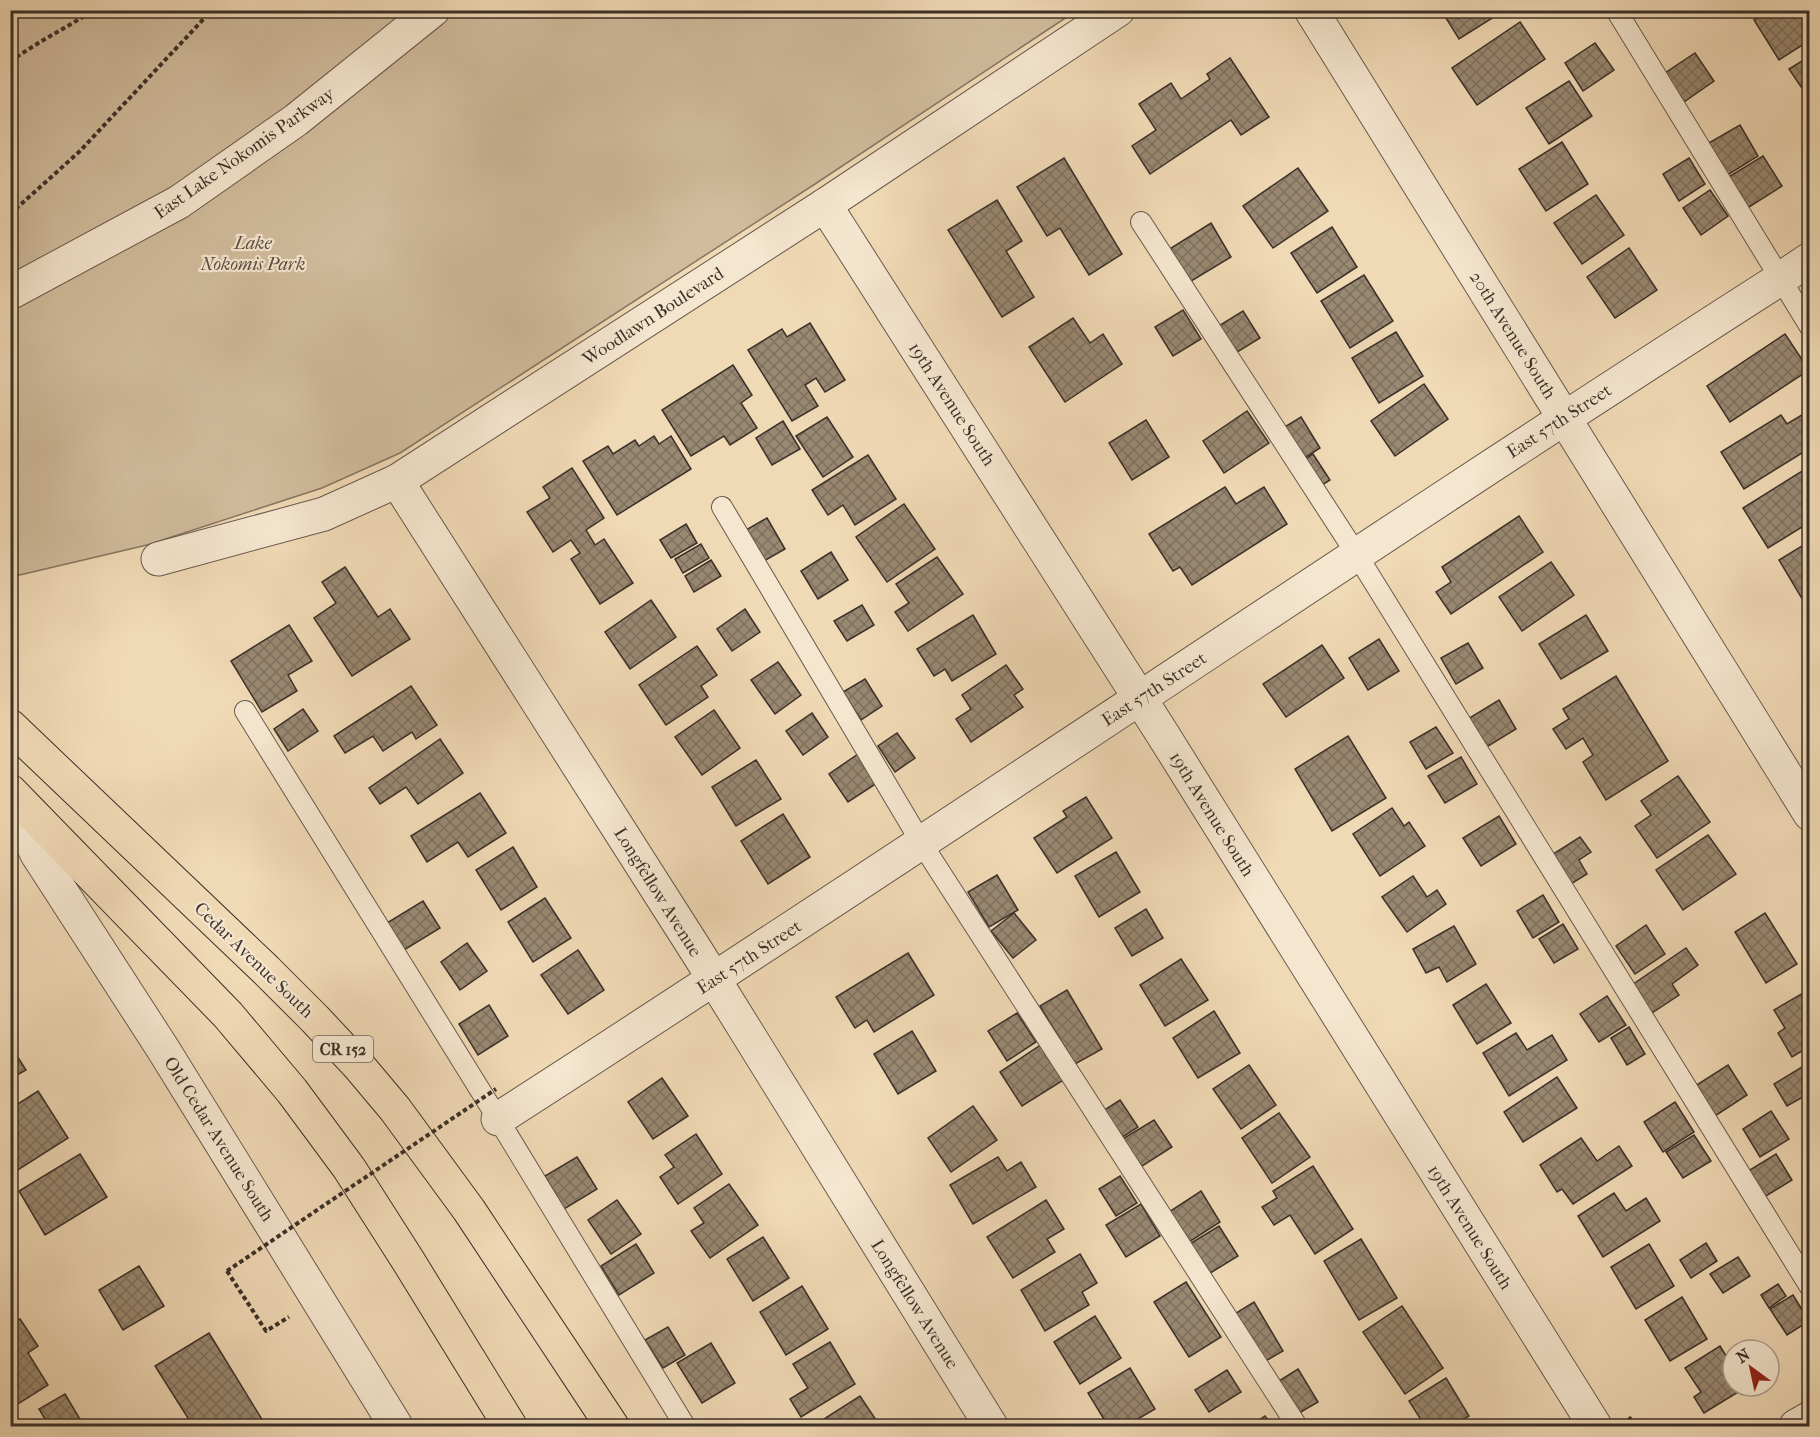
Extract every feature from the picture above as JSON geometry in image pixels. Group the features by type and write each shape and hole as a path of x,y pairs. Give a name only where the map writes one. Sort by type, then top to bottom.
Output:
{"highway":[{"name":"Cedar Avenue South","path":"10,726 266,970 358,1065 395,1109 468,1210 612,1426"},
{"path":"10,791 228,1015 292,1091 349,1168 510,1426"}],"street":[{"name":"East Lake Nokomis Parkway","path":"10,293 179,202 296,120 433,10"},
{"name":"Woodlawn Boulevard","path":"158,560 324,514 397,481 825,205 1118,10"},
{"name":"20th Avenue South","path":"1311,10 1809,814"},
{"name":"19th Avenue South","path":"825,205 1140,699 1594,1426"},
{"name":"East 57th Street","path":"497,1104 714,980 1564,417 1809,259"},
{"name":"Longfellow Avenue","path":"397,481 714,980 992,1426"},
{"name":"Old Cedar Avenue South","path":"10,798 37,854 164,1049 396,1426"},
{"path":"1796,1426 1809,1418"}],"lane":[{"path":"1616,10 1809,327"},
{"path":"1141,222 1357,555 1809,1287"},
{"path":"722,507 922,844 1297,1426"},
{"path":"246,711 497,1104 685,1426"}],"path":[{"path":"10,61 95,10"},
{"path":"10,214 79,152 212,10"},
{"path":"292,1315 266,1331 227,1271 497,1104"}],"green space":[{"name":"Lake Nokomis Park","path":"10,11 1076,11 815,184 400,453 322,488 147,545 11,577"}],"building":[{"path":"1441,10 1505,10 1459,39"},
{"path":"1768,10 1803,10 1810,21 1810,40 1779,60 1754,20"},
{"path":"1520,22 1545,59 1477,105 1452,68"},
{"path":"1595,43 1614,70 1583,91 1565,63"},
{"path":"1695,53 1714,81 1684,102 1665,73"},
{"path":"1810,56 1810,100 1789,69"},
{"path":"1230,58 1269,117 1241,135 1231,120 1150,174 1132,146 1156,130 1139,104 1171,83 1181,99 1210,79 1207,74"},
{"path":"1569,81 1592,116 1549,144 1526,108"},
{"path":"1740,125 1758,156 1726,176 1707,144"},
{"path":"1562,142 1588,184 1546,211 1519,169"},
{"path":"1763,156 1782,186 1746,209 1727,178"},
{"path":"1064,158 1122,254 1089,275 1060,228 1047,236 1017,187"},
{"path":"1689,158 1705,184 1679,201 1663,174"},
{"path":"1298,168 1328,211 1273,248 1243,206"},
{"path":"1710,190 1728,216 1701,235 1683,208"},
{"path":"1596,195 1624,235 1582,264 1554,223"},
{"path":"997,200 1022,241 1006,251 1034,297 1002,317 948,230"},
{"path":"1211,223 1231,257 1188,283 1168,250"},
{"path":"1332,227 1357,267 1317,293 1291,253"},
{"path":"1629,248 1657,290 1615,318 1587,277"},
{"path":"1364,275 1393,321 1350,348 1321,301"},
{"path":"1183,310 1201,339 1173,356 1155,327"},
{"path":"1243,311 1260,338 1234,354 1217,327"},
{"path":"1073,318 1090,343 1103,334 1122,364 1065,402 1029,347"},
{"path":"810,323 845,380 825,392 816,378 805,385 818,406 792,421 748,350 782,329 787,337"},
{"path":"1396,332 1423,376 1379,403 1352,358"},
{"path":"1785,334 1809,370 1730,422 1707,386"},
{"path":"733,365 752,395 741,403 757,428 730,445 724,436 691,456 662,410"},
{"path":"1424,384 1448,419 1395,456 1371,421"},
{"path":"1810,410 1810,448 1744,489 1721,452 1781,415 1787,424"},
{"path":"1247,411 1269,443 1224,473 1203,441"},
{"path":"827,417 853,457 823,477 796,436"},
{"path":"1301,417 1320,448 1303,459 1283,428"},
{"path":"1146,420 1169,457 1132,480 1109,443"},
{"path":"783,421 800,449 772,465 756,438"},
{"path":"654,436 659,444 671,436 691,469 617,515 583,461 608,446 613,454 635,440 639,446"},
{"path":"1313,454 1330,480 1319,487 1303,461"},
{"path":"868,455 896,499 855,525 843,505 828,515 812,490"},
{"path":"572,468 604,518 586,530 595,545 604,539 633,583 600,604 571,559 580,553 571,540 553,552 527,512 550,498 543,487"},
{"path":"1807,468 1810,472 1810,522 1768,548 1743,508"},
{"path":"1225,487 1236,504 1264,487 1287,524 1192,585 1180,567 1173,571 1149,534"},
{"path":"904,504 935,549 887,582 856,537"},
{"path":"1519,516 1543,552 1451,614 1436,592 1451,582 1442,567"},
{"path":"767,518 785,549 764,561 746,530"},
{"path":"686,524 697,543 671,558 660,540"},
{"path":"1810,541 1810,599 1804,602 1779,560"},
{"path":"701,544 709,558 683,573 675,559"},
{"path":"831,552 848,580 818,599 801,571"},
{"path":"937,557 963,594 908,631 895,612 909,603 896,584"},
{"path":"711,560 721,576 694,592 685,576"},
{"path":"1551,562 1574,595 1522,631 1499,597"},
{"path":"345,567 378,617 390,609 410,639 352,676 314,618 336,603 322,582"},
{"path":"651,600 676,637 630,669 605,632"},
{"path":"862,605 874,625 847,641 834,621"},
{"path":"745,609 760,632 732,651 717,629"},
{"path":"973,615 996,654 952,681 945,669 934,676 917,649"},
{"path":"1586,615 1608,651 1561,679 1539,644"},
{"path":"289,625 312,661 288,675 297,691 262,712 231,661"},
{"path":"1379,639 1399,671 1368,690 1349,658"},
{"path":"1468,643 1483,668 1456,684 1441,658"},
{"path":"1322,645 1344,678 1286,717 1263,684"},
{"path":"697,646 717,675 701,686 708,697 666,725 639,685"},
{"path":"778,662 801,695 775,714 751,680"},
{"path":"1006,665 1023,689 1014,695 1023,707 971,742 956,719 971,709 962,695"},
{"path":"1616,676 1668,761 1606,800 1583,762 1593,755 1583,738 1566,749 1553,729 1569,719 1563,709"},
{"path":"865,679 882,706 861,720 843,692"},
{"path":"411,686 437,725 416,739 412,732 383,751 373,736 345,753 334,736"},
{"path":"1499,700 1516,729 1480,751 1463,722"},
{"path":"303,709 318,731 288,751 274,729"},
{"path":"714,710 740,748 702,775 675,737"},
{"path":"812,713 828,737 803,755 786,731"},
{"path":"1436,727 1453,753 1426,769 1410,742"},
{"path":"897,733 915,758 895,772 878,746"},
{"path":"1348,736 1386,798 1332,831 1295,769"},
{"path":"440,739 463,773 418,804 406,787 380,804 369,788"},
{"path":"858,754 877,783 848,802 829,774"},
{"path":"1461,757 1477,784 1445,803 1428,776"},
{"path":"756,760 781,799 736,826 712,787"},
{"path":"1678,776 1710,822 1657,858 1635,826 1651,815 1641,801"},
{"path":"480,793 506,833 468,857 458,842 427,862 411,836"},
{"path":"1086,797 1112,838 1057,873 1034,838 1067,817 1063,811"},
{"path":"1392,808 1404,826 1409,822 1425,846 1380,876 1353,834"},
{"path":"783,814 810,857 768,884 741,841"},
{"path":"1499,816 1516,844 1481,866 1463,838"},
{"path":"1708,835 1736,874 1683,910 1656,870"},
{"path":"1580,837 1591,852 1579,860 1587,874 1566,887 1547,858"},
{"path":"513,847 537,887 501,910 476,870"},
{"path":"1116,852 1140,892 1099,917 1075,876"},
{"path":"997,875 1018,910 989,927 968,892"},
{"path":"1413,876 1427,897 1437,890 1446,904 1407,932 1382,897"},
{"path":"1543,895 1559,922 1533,938 1517,911"},
{"path":"545,898 571,938 533,962 508,922"},
{"path":"423,901 440,928 404,950 387,923"},
{"path":"1146,909 1163,938 1132,956 1115,928"},
{"path":"1014,913 1036,940 1013,958 991,931"},
{"path":"1765,913 1797,964 1766,983 1735,932"},
{"path":"1563,924 1578,949 1554,963 1539,939"},
{"path":"1646,925 1665,954 1635,974 1616,946"},
{"path":"1454,926 1476,964 1447,982 1439,967 1426,973 1413,949"},
{"path":"467,943 487,971 460,990 441,962"},
{"path":"1686,948 1698,965 1672,984 1679,995 1649,1015 1629,987"},
{"path":"578,950 604,990 568,1014 541,975"},
{"path":"908,953 934,995 874,1032 867,1020 855,1028 836,997"},
{"path":"1181,959 1208,1000 1165,1026 1140,985"},
{"path":"1486,984 1511,1023 1477,1044 1453,1005"},
{"path":"1810,989 1810,1046 1792,1057 1778,1033 1785,1028 1774,1010"},
{"path":"1067,990 1102,1049 1075,1064 1040,1006"},
{"path":"1607,996 1626,1025 1599,1042 1580,1014"},
{"path":"489,1005 508,1036 478,1055 459,1024"},
{"path":"1214,1011 1240,1053 1198,1078 1173,1038"},
{"path":"1017,1013 1036,1042 1007,1061 988,1031"},
{"path":"1629,1027 1645,1054 1627,1065 1611,1038"},
{"path":"912,1031 936,1071 898,1094 874,1054"},
{"path":"1516,1033 1527,1050 1552,1035 1567,1060 1509,1096 1483,1053"},
{"path":"1042,1044 1065,1079 1022,1106 1000,1072"},
{"path":"10,1045 26,1070 10,1079"},
{"path":"1810,1062 1810,1093 1787,1106 1774,1084"},
{"path":"1249,1065 1276,1105 1241,1129 1213,1089"},
{"path":"1728,1065 1747,1095 1712,1118 1692,1088"},
{"path":"1557,1077 1577,1108 1523,1142 1504,1112"},
{"path":"662,1078 688,1116 653,1139 628,1102"},
{"path":"38,1091 68,1138 10,1175 10,1109"},
{"path":"1120,1100 1138,1127 1121,1138 1103,1111"},
{"path":"1675,1102 1694,1132 1663,1152 1644,1122"},
{"path":"973,1106 997,1140 951,1172 928,1138"},
{"path":"1771,1111 1789,1139 1760,1157 1743,1129"},
{"path":"1279,1113 1310,1157 1272,1183 1242,1138"},
{"path":"1154,1120 1172,1147 1139,1168 1121,1140"},
{"path":"696,1134 722,1174 678,1204 660,1177 674,1167 665,1155"},
{"path":"1694,1135 1711,1161 1683,1178 1666,1152"},
{"path":"1581,1138 1597,1161 1619,1146 1632,1166 1573,1204 1562,1189 1557,1192 1540,1165"},
{"path":"80,1154 107,1197 45,1235 19,1191"},
{"path":"1776,1154 1792,1180 1761,1199 1745,1173"},
{"path":"577,1157 597,1189 564,1209 545,1176"},
{"path":"998,1157 1007,1171 1021,1162 1036,1187 973,1224 950,1185"},
{"path":"1313,1166 1353,1229 1315,1254 1290,1215 1274,1225 1262,1207 1277,1198 1273,1191"},
{"path":"1120,1176 1137,1203 1116,1216 1099,1189"},
{"path":"729,1184 758,1225 710,1258 691,1231 704,1223 694,1208"},
{"path":"1201,1191 1220,1222 1186,1244 1166,1214"},
{"path":"1614,1193 1626,1211 1646,1198 1660,1221 1603,1257 1578,1216"},
{"path":"617,1200 641,1234 611,1254 588,1220"},
{"path":"1046,1200 1064,1229 1047,1239 1055,1252 1013,1278 987,1237"},
{"path":"1141,1204 1160,1236 1126,1257 1106,1225"},
{"path":"1219,1226 1238,1256 1207,1275 1188,1245"},
{"path":"763,1237 789,1278 753,1301 727,1259"},
{"path":"1361,1239 1397,1298 1359,1320 1324,1261"},
{"path":"1706,1243 1717,1261 1691,1278 1680,1260"},
{"path":"636,1244 654,1273 619,1295 601,1266"},
{"path":"1649,1244 1674,1286 1636,1309 1611,1267"},
{"path":"1080,1254 1097,1283 1082,1292 1089,1305 1045,1331 1021,1290"},
{"path":"1738,1257 1750,1276 1723,1293 1710,1274"},
{"path":"139,1266 164,1306 123,1330 99,1290"},
{"path":"1186,1282 1221,1337 1189,1357 1154,1302"},
{"path":"1778,1284 1786,1296 1769,1308 1761,1295"},
{"path":"802,1286 828,1329 786,1355 760,1312"},
{"path":"1793,1295 1809,1321 1787,1335 1770,1309"},
{"path":"1682,1297 1707,1339 1670,1361 1645,1320"},
{"path":"1254,1302 1283,1351 1262,1363 1233,1315"},
{"path":"1402,1306 1443,1368 1405,1394 1363,1332"},
{"path":"1095,1316 1121,1358 1080,1384 1054,1342"},
{"path":"20,1319 38,1346 28,1353 48,1385 10,1409 10,1325"},
{"path":"668,1327 685,1355 663,1368 645,1340"},
{"path":"209,1333 266,1426 193,1426 155,1366"},
{"path":"830,1342 855,1384 801,1417 790,1399 808,1388 793,1364"},
{"path":"711,1343 735,1383 702,1403 677,1363"},
{"path":"1720,1346 1721,1398 1728,1398 1704,1413 1694,1397 1701,1392 1685,1368"},
{"path":"1130,1368 1155,1409 1126,1426 1108,1426 1088,1393"},
{"path":"1298,1369 1318,1402 1294,1416 1274,1384"},
{"path":"1227,1370 1241,1392 1209,1412 1195,1390"},
{"path":"1446,1378 1469,1416 1452,1426 1425,1426 1409,1401"},
{"path":"65,1394 84,1426 49,1426 39,1409"},
{"path":"860,1396 880,1426 829,1426 824,1419"},
{"path":"1265,1416 1272,1426 1250,1426"}]}
